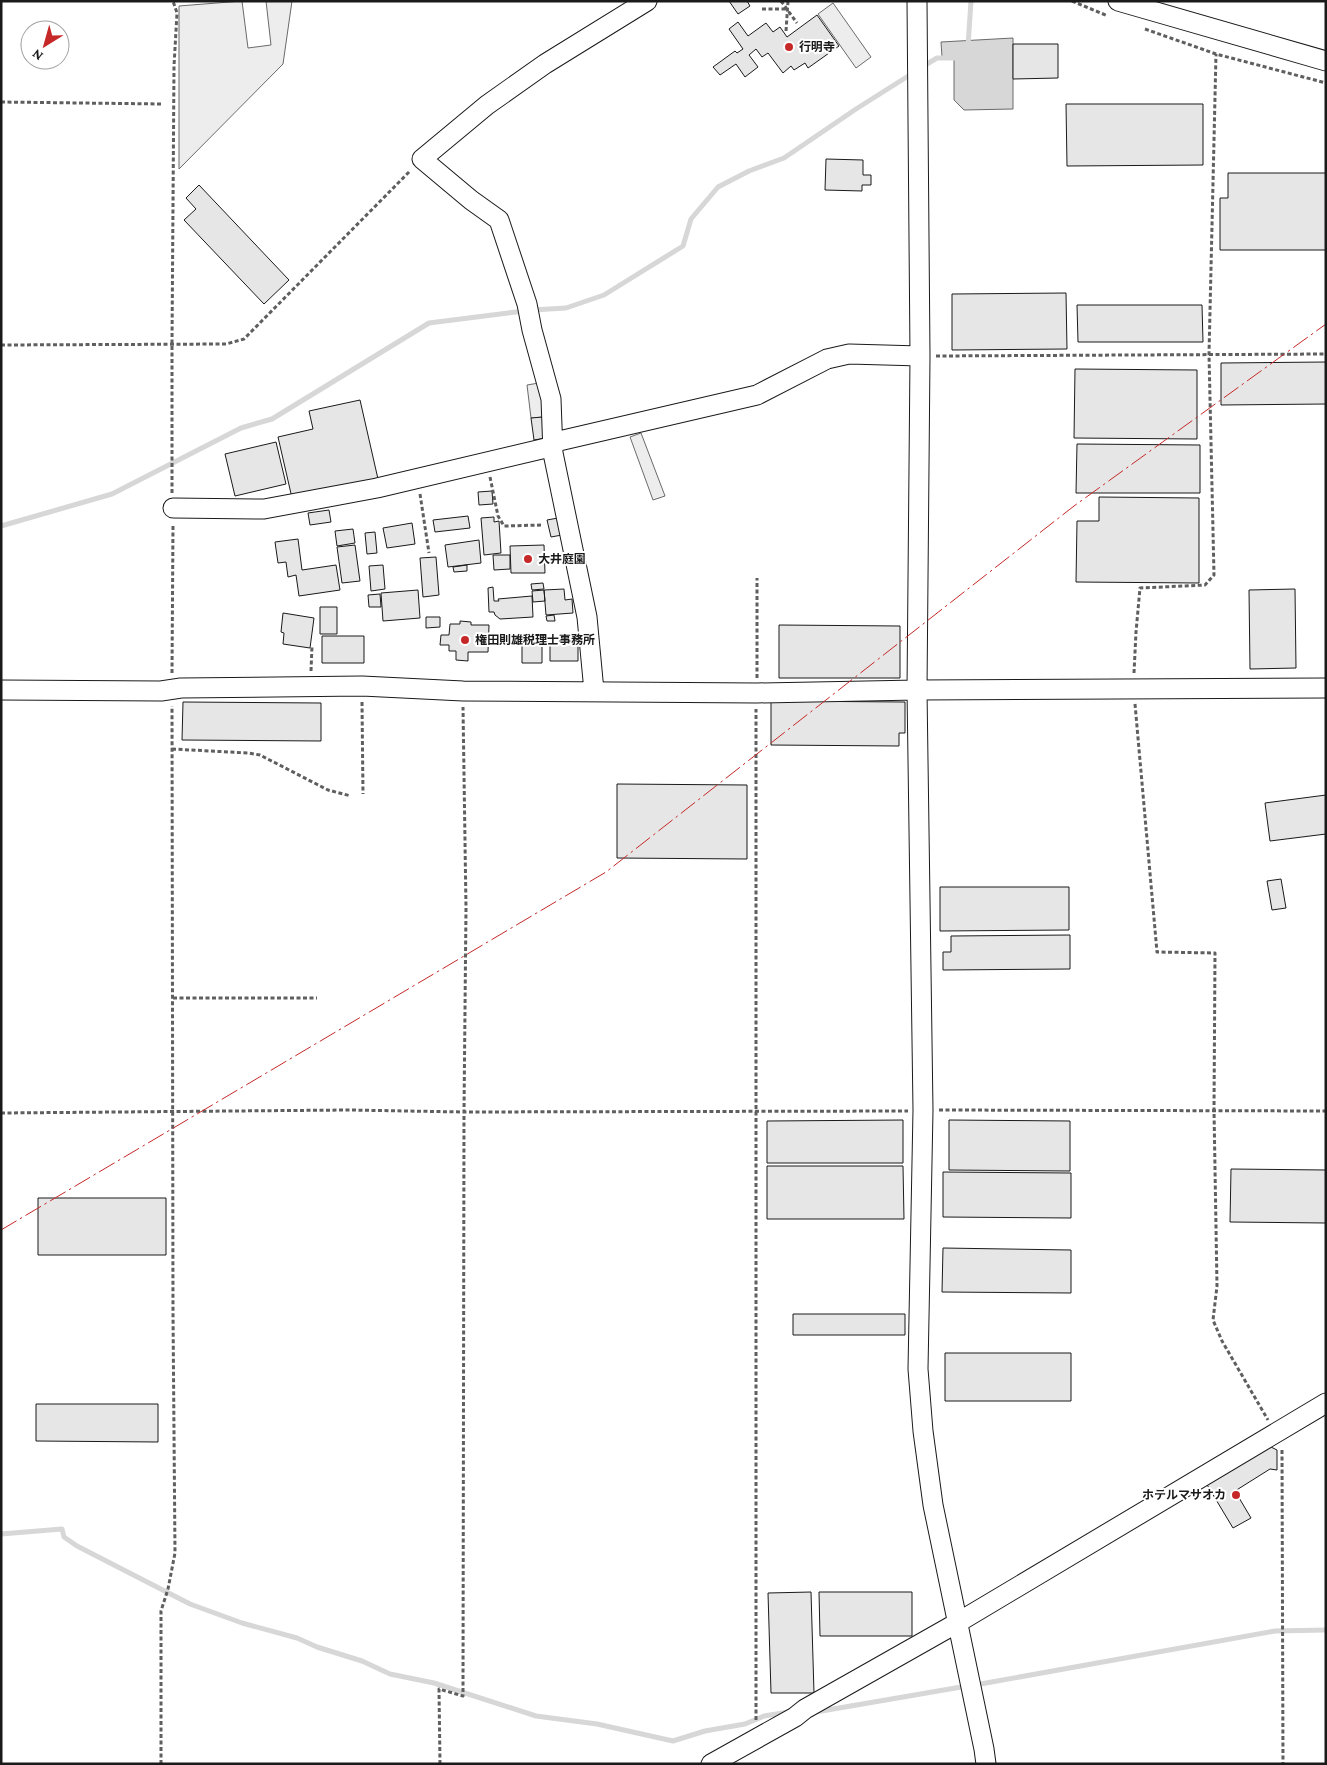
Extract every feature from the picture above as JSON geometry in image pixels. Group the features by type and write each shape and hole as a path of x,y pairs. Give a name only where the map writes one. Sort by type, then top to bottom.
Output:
{"street":[{"path":"594,691 587,617 553,453 551,399 528,311 499,220 471,200 422,159 487,105 545,64 647,1"},
{"path":"917,1 920,356 917,690 923,1110 918,1369 923,1431 933,1505 986,1764"},
{"path":"1114,9 1326,61"},
{"path":"173,508 264,509 377,488 546,448 559,441 757,395 828,359 849,354 920,356"},
{"path":"1,690 172,690 181,688 362,686 463,691 756,693 917,690 1326,688"},
{"path":"711,1764 957,1623 1326,1403"}],"path":[{"path":"161,1764 161,1611 168,1589 175,1553 173,508 171,452 174,66 177,13 173,1"},
{"path":"781,1 797,23"},
{"path":"786,31 788,1"},
{"path":"1072,1 1114,9"},
{"path":"762,9 787,9"},
{"path":"1137,26 1216,54 1326,83"},
{"path":"1216,54 1209,354 1214,575 1205,584 1140,588 1134,689 1157,952 1215,953 1214,1110 1217,1286 1213,1320 1222,1341 1278,1431 1283,1764"},
{"path":"1,102 162,104"},
{"path":"1,346 226,344 244,339 422,159"},
{"path":"920,356 1326,354"},
{"path":"490,472 498,516 504,526 542,525"},
{"path":"420,490 429,553"},
{"path":"756,1716 757,578"},
{"path":"310,687 312,646"},
{"path":"362,686 363,794"},
{"path":"440,1764 439,1689 463,1696 466,908 463,691"},
{"path":"172,749 260,755 328,790 352,796"},
{"path":"173,998 317,998"},
{"path":"1,1113 349,1110 464,1112 1326,1111"}],"shaded area":[{"path":"242,1 248,48 271,45 266,1 292,1 283,64 179,169 179,6"},
{"path":"833,3 871,57 856,68 818,14"},
{"path":"1013,38 1013,109 964,110 954,100 954,58 942,57 941,42"},
{"path":"539,383 544,400 543,417 531,418 527,385"},
{"path":"641,433 665,496 653,500 630,437"}],"building":[{"path":"729,1 747,1 750,6 738,14"},
{"name":"行明寺","path":"817,15 839,46 808,68 805,63 794,70 791,66 783,73 768,53 762,57 756,49 749,55 758,67 745,77 736,64 720,75 713,67 735,51 737,53 743,49 729,29 738,22 748,36 766,23 773,32 780,27 787,37"},
{"path":"1013,44 1058,44 1058,78 1013,79"},
{"path":"1066,104 1203,104 1203,165 1067,166"},
{"path":"826,159 863,160 863,175 871,175 871,185 862,185 862,191 825,190"},
{"path":"1228,173 1326,173 1326,250 1220,250 1220,198 1228,198"},
{"path":"199,185 289,280 264,304 184,220 196,209 186,198"},
{"path":"1066,293 1067,349 952,350 952,294"},
{"path":"1077,305 1202,305 1203,342 1078,342"},
{"path":"1326,362 1326,404 1221,405 1221,363"},
{"path":"1075,369 1197,370 1197,439 1074,438"},
{"path":"360,400 378,479 292,498 278,437 313,429 309,411"},
{"path":"543,417 546,438 534,440 531,418"},
{"path":"276,442 286,484 235,496 225,454"},
{"path":"1077,444 1200,445 1200,493 1076,493"},
{"path":"492,491 493,504 479,505 478,492"},
{"path":"1099,497 1199,498 1199,583 1076,582 1077,521 1099,521"},
{"path":"329,510 331,522 310,525 308,513"},
{"path":"468,516 470,528 435,532 433,520"},
{"path":"494,517 494,522 499,521 501,553 484,555 481,518"},
{"path":"558,518 562,535 551,537 547,520"},
{"path":"412,523 415,544 387,548 383,528"},
{"path":"353,529 355,543 337,546 335,531"},
{"path":"375,532 377,553 367,554 365,533"},
{"path":"298,539 302,570 336,565 340,590 299,596 296,575 288,577 286,562 278,563 275,542"},
{"path":"479,540 481,563 448,567 445,545"},
{"path":"355,545 360,581 342,583 337,547"},
{"name":"大井庭園","path":"544,545 545,573 511,573 510,546"},
{"path":"493,555 510,555 510,569 494,570"},
{"path":"436,557 439,595 423,597 420,558"},
{"path":"383,565 385,589 371,591 369,566"},
{"path":"467,565 467,571 454,572 453,567"},
{"path":"543,583 544,589 532,590 531,584"},
{"path":"493,587 494,601 532,596 533,617 500,619 494,612 489,612 488,588"},
{"path":"564,589 565,600 572,599 573,613 546,615 544,590"},
{"path":"1295,589 1296,668 1250,669 1249,590"},
{"path":"418,590 420,618 383,621 381,593"},
{"path":"544,590 545,601 533,602 532,591"},
{"path":"380,594 381,607 369,607 368,595"},
{"path":"320,607 337,607 337,634 320,634"},
{"path":"283,613 314,618 310,648 283,644 284,633 281,632"},
{"path":"554,615 555,621 547,621 546,616"},
{"path":"426,617 440,617 440,627 426,628"},
{"name":"権田則雄税理士事務所","path":"460,621 471,622 471,625 489,625 488,652 468,652 468,661 456,660 456,651 449,651 449,645 440,645 441,635 449,635 450,624 460,624"},
{"path":"779,625 900,626 900,678 779,678"},
{"path":"322,636 364,636 364,663 322,663"},
{"path":"522,637 542,637 542,663 522,663"},
{"path":"550,639 578,639 578,661 550,661"},
{"path":"771,701 905,702 905,733 899,733 899,746 771,745"},
{"path":"183,702 321,703 321,741 182,740"},
{"path":"617,784 747,785 747,859 617,858"},
{"path":"1326,795 1326,834 1270,841 1265,803"},
{"path":"1281,879 1286,908 1272,910 1267,881"},
{"path":"940,887 1069,887 1069,930 940,931"},
{"path":"1070,935 1070,969 943,970 943,952 951,952 951,936"},
{"path":"903,1120 903,1163 767,1163 767,1121"},
{"path":"949,1120 1070,1121 1070,1171 949,1170"},
{"path":"767,1166 903,1166 904,1219 767,1219"},
{"path":"1231,1169 1326,1170 1326,1223 1230,1222"},
{"path":"943,1172 1071,1173 1071,1218 943,1217"},
{"path":"38,1198 166,1198 166,1255 38,1255"},
{"path":"943,1248 1071,1250 1071,1293 942,1292"},
{"path":"793,1314 905,1314 905,1335 793,1335"},
{"path":"945,1353 1071,1353 1071,1401 945,1401"},
{"path":"36,1404 158,1404 158,1442 36,1441"},
{"path":"1269,1446 1277,1450 1277,1470 1270,1469 1235,1491 1251,1518 1233,1528 1206,1483"},
{"path":"811,1592 814,1693 771,1693 768,1593"},
{"path":"819,1592 912,1592 912,1636 820,1636"}],"waterway":[{"path":"968,46 971,1"},
{"path":"922,67 937,58 959,58"},
{"path":"532,310 566,308 604,295 683,246 691,219 718,187 749,171 784,158 913,73"},
{"path":"1,526 112,494 241,428 272,419 429,323 524,311"},
{"path":"1,1534 62,1529 64,1537 77,1546 190,1604 242,1623 297,1638 317,1647 362,1661 390,1674 434,1683 536,1716 597,1724 673,1741 705,1731 745,1724 764,1716 789,1712"},
{"path":"975,1685 1275,1631 1326,1630"},
{"path":"810,1713 967,1686"}],"power":[{"path":"1,1230 606,872 1074,506 1326,324"}],"place":[{"name":"行明寺","path":"789,47"},
{"name":"大井庭園","path":"528,559"},
{"name":"権田則雄税理士事務所","path":"465,640"},
{"name":"ホテルマサオカ","path":"1236,1495"}]}
